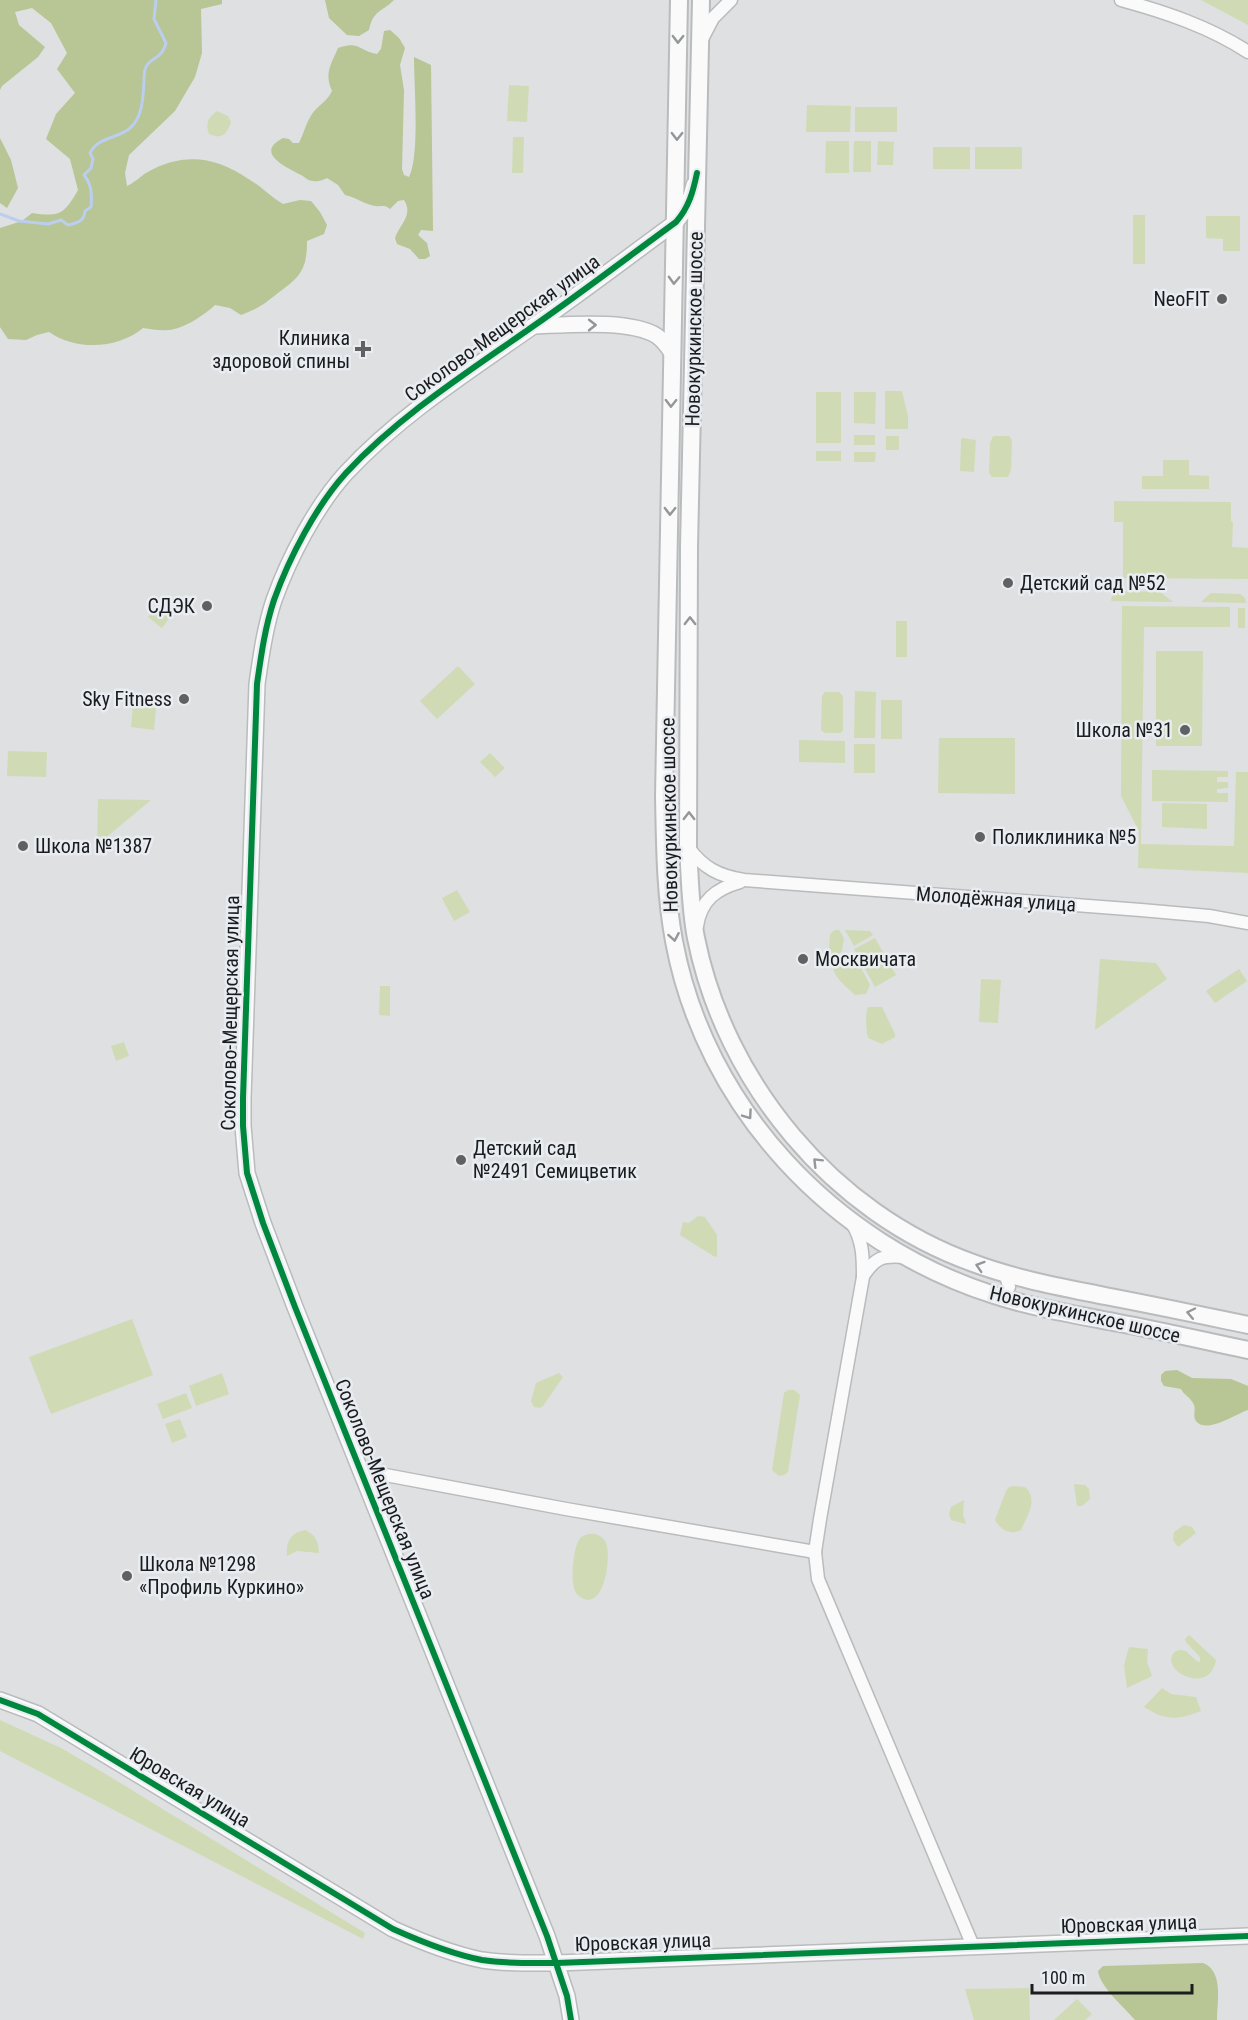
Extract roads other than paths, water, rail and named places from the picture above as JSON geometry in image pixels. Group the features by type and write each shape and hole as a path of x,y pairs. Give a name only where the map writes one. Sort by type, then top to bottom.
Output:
{"main road":[{"name":"Новокуркинское шоссе","path":"679,0 664,796 668,888 675,943 685,984 699,1025 730,1088 781,1157 805,1183 852,1223 904,1257 933,1272 995,1296 1248,1349"},
{"name":"Новокуркинское шоссе","path":"701,0 689,547 688,847 696,937 718,1013 753,1081 772,1109 808,1153 850,1193 895,1225 944,1251 1003,1273 1248,1327"}],"street":[{"path":"700,42 713,18 731,0"},
{"path":"1121,0 1181,19 1248,52"},
{"name":"Соколово-Мещерская улица","path":"571,2020 557,1962 359,1470 250,1186 245,1156 243,1098 257,684 273,602 283,577 310,525 345,475 375,444 426,403 676,222 691,199 697,173"},
{"path":"676,222 690,224 696,236"},
{"name":"Соколово-Мещерская улица","path":"534,326 600,325 640,329 665,342 672,354"},
{"name":"Молодёжная улица","path":"688,847 707,868 729,878 744,880 1141,910 1247,921"},
{"name":"Молодёжная улица","path":"696,937 698,918 710,896 728,885 744,880"},
{"path":"852,1223 861,1241 863,1277 815,1552 818,1579 973,1946"},
{"path":"863,1277 873,1262 884,1257 904,1257"},
{"path":"995,1296 1004,1293 1009,1287 1003,1273"},
{"path":"1248,1327 1243,1332 1242,1340 1248,1349"},
{"path":"359,1470 557,1508 815,1552"},
{"name":"Юровская улица","path":"0,1700 38,1714 393,1929 445,1951 481,1960 509,1963 557,1962 1248,1936"}],"waterway":[{"path":"0,214 19,221 48,224 61,220 68,225 83,218 85,211 91,207 91,190 84,175 91,168 93,159 90,153 102,141 124,132 134,124 141,107 145,68 164,49 166,43 154,19 156,0"}],"place":[{"name":"NeoFIT","path":"1222,299"},
{"name":"Клиника здоровой спины","path":"363,349"},
{"name":"Детский сад №52","path":"1008,583"},
{"name":"СДЭК","path":"207,606"},
{"name":"Sky Fitness","path":"184,699"},
{"name":"Школа №31","path":"1185,730"},
{"name":"Поликлиника №5","path":"980,837"},
{"name":"Школа №1387","path":"23,846"},
{"name":"Москвичата","path":"803,959"},
{"name":"Детский сад №2491 Семицветик","path":"461,1160"},
{"name":"Школа №1298 «Профиль Куркино»","path":"127,1576"}]}
